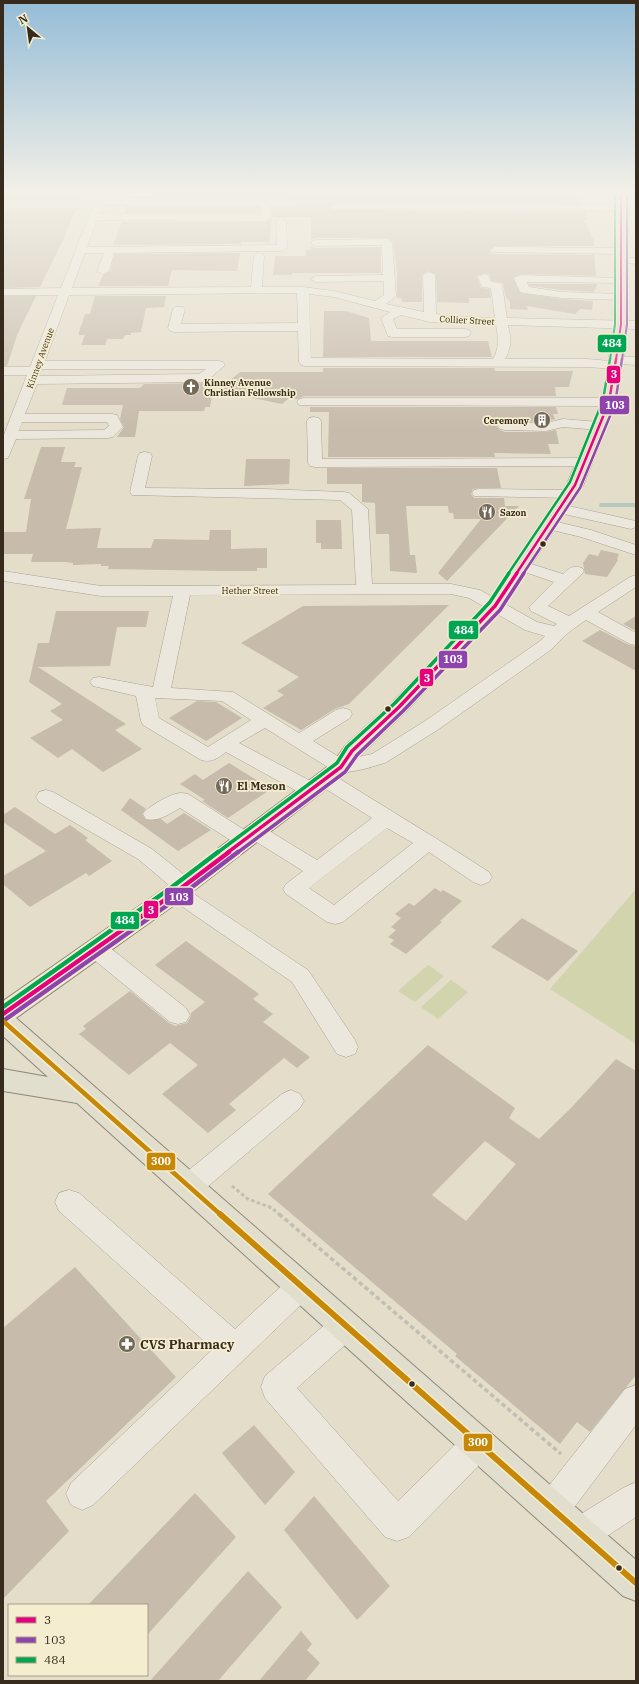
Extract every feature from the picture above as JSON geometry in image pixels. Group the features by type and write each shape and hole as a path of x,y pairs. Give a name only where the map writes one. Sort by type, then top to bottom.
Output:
{"main road":[{"path":"3,1014 180,889 326,778 352,751 399,707 495,606 575,485 608,402 620,335 620,273"},
{"path":"3,1021 190,1186 300,1287 636,1584"},
{"path":"3,1080 86,1094"}],"street":[{"name":"Kinney Avenue","path":"3,455 71,273"},
{"path":"256,290 257,273"},
{"path":"377,305 390,296 389,273"},
{"path":"429,275 430,318"},
{"path":"484,277 486,285 496,285 500,329 505,341 504,350 497,362"},
{"path":"316,279 389,278"},
{"path":"621,297 562,295 524,290 520,278 636,278"},
{"path":"303,290 299,314 303,327 305,362 587,363 636,361"},
{"name":"Collier Street","path":"3,292 303,290 334,294 430,318 453,320 500,329 620,335"},
{"path":"180,291 179,309 174,328 303,327"},
{"path":"179,309 192,314"},
{"path":"399,311 387,318 392,333 480,333"},
{"path":"620,335 636,325"},
{"path":"620,335 636,336"},
{"path":"620,335 636,347"},
{"path":"3,371 202,378 219,365 35,372"},
{"path":"304,402 608,402"},
{"path":"11,435 108,434 116,427 112,418 17,418"},
{"path":"314,421 315,463 583,462"},
{"path":"505,426 546,427 563,423 599,426"},
{"path":"145,456 137,492 265,493 344,496 360,509 364,589"},
{"path":"479,493 570,494"},
{"path":"560,509 631,524"},
{"path":"585,533 599,517"},
{"path":"549,525 585,533 636,550"},
{"path":"522,566 571,576 537,606 565,627"},
{"name":"Hether Street","path":"3,576 101,591 457,589 474,594 531,626 547,631 565,627"},
{"path":"326,778 378,759 426,729 546,645 565,627 636,580"},
{"path":"183,590 153,692 150,721 208,756 265,720"},
{"path":"586,613 636,640"},
{"path":"99,682 153,692 226,696 300,741 326,778"},
{"path":"300,741 343,714"},
{"path":"226,744 326,778 386,818 428,842 481,877"},
{"path":"46,797 145,854 180,889 300,976 346,1047"},
{"path":"153,814 181,799 318,870"},
{"path":"386,818 294,889 335,916 428,842"},
{"path":"96,949 178,1015"},
{"path":"190,1186 290,1101"},
{"path":"69,1202 235,1349"},
{"path":"82,1494 300,1287"},
{"path":"345,1326 276,1387 396,1525 478,1444"},
{"path":"552,1509 636,1400"},
{"path":"580,1534 634,1499 636,1501"}],"path":[{"path":"232,1186 248,1199 272,1208 581,1471"}],"green space":[{"path":"636,889 636,1044 550,989"},
{"path":"428,965 444,976 415,1002 398,991"},
{"path":"451,980 468,992 438,1019 421,1007"}],"building":[{"path":"3,273 47,273 40,287 3,288"},
{"path":"107,273 171,273 168,286 98,286 103,275"},
{"path":"273,273 381,273 292,273 292,275 273,275"},
{"path":"397,273 426,273 422,275 422,302 402,302 401,298 397,298"},
{"path":"431,273 596,273 596,276 520,274 513,277 520,293 562,299 593,301 592,310 580,309 575,314 527,306 528,310 510,309 510,302 506,298 503,284 492,281 489,274 484,273 477,276 477,278 481,288 490,289 491,298 469,298 469,303 437,302 436,275"},
{"path":"529,284 597,285 594,292 562,290 530,286"},
{"path":"3,296 36,296 17,335 7,366 3,366"},
{"path":"95,296 166,296 164,307 146,308 141,332 125,335 123,339 107,339 105,345 81,345 85,335 79,335 79,332 85,314 90,314"},
{"path":"324,311 346,311 369,318 371,341 488,341 492,357 323,357"},
{"path":"323,368 494,368 495,371 573,371 569,387 555,387 556,396 304,396 297,399 288,399 282,404 239,395 212,396 240,372 323,372"},
{"name":"Kinney Avenue Christian Fellowship","path":"214,383 210,407 205,407 204,411 139,411 135,437 117,437 124,427 120,419 123,405 62,405 67,388 140,388 144,384"},
{"path":"310,407 556,407 558,414 553,414 555,419 546,422 505,421 499,422 497,427 505,432 546,432 556,430 559,444 548,444 551,454 494,453 495,457 328,457 329,412 310,412"},
{"path":"41,447 65,447 61,462 76,462 74,467 82,467 66,529 101,528 97,548 151,548 154,539 209,540 210,530 231,530 231,549 267,548 267,568 257,568 257,571 108,569 109,566 101,566 101,564 73,565 73,563 65,562 31,562 33,554 3,554 3,532 26,532 31,499 24,499"},
{"path":"246,459 290,459 289,484 244,486"},
{"path":"327,468 497,468 501,488 473,489 471,494 474,498 504,498 505,506 519,506 447,581 438,573 481,519 454,519 453,513 449,513 448,506 406,506 410,555 415,555 417,573 390,571 389,534 376,534 375,503 362,502 362,484 327,484"},
{"path":"316,520 341,520 342,549 321,549 321,543 316,543"},
{"path":"601,550 619,554 618,560 607,577 585,574 583,563 589,554 598,556"},
{"path":"449,605 349,704 335,709 301,730 263,708 284,695 277,691 299,677 241,643 303,606"},
{"path":"56,611 149,611 146,627 117,627 110,666 38,667 126,724 115,730 142,749 103,772 72,749 58,758 30,738 63,720 50,711 62,704 29,682 38,643 49,643"},
{"path":"636,616 636,631 623,624"},
{"path":"600,630 629,645 636,646 636,671 582,641"},
{"path":"197,701 216,702 242,718 206,741 169,718"},
{"path":"229,763 271,789 228,818 202,801 205,800 180,784 195,774 203,780"},
{"path":"130,798 146,809 142,814 146,820 161,819 167,824 184,813 211,830 178,851 121,810"},
{"path":"15,807 55,834 70,825 88,838 85,840 112,861 89,876 86,873 30,907 3,884 3,876 46,851 3,822 3,815"},
{"path":"435,888 441,892 443,890 462,901 440,921 442,922 406,954 390,944 394,940 388,937 396,930 391,927 401,918 395,914 409,903 414,906"},
{"path":"522,918 578,951 548,981 491,947"},
{"path":"186,941 259,994 253,999 273,1014 263,1022 310,1057 297,1068 284,1058 229,1104 236,1110 208,1133 162,1094 198,1065 170,1043 129,1075 79,1034 86,1029 83,1026 130,991 169,1023 175,1026 187,1023 191,1013 205,1002 155,965"},
{"path":"428,1045 515,1108 509,1118 539,1139 572,1107 616,1059 636,1071 636,1375 590,1432 577,1422 560,1444 455,1356 457,1354 268,1194","holes":["485,1141 516,1164 466,1221 432,1195"]},
{"name":"CVS Pharmacy","path":"75,1267 176,1377 46,1501 69,1531 3,1599 3,1328"},
{"path":"254,1425 295,1472 265,1505 222,1453"},
{"path":"195,1493 236,1537 148,1634 148,1604 89,1604"},
{"path":"314,1496 390,1586 357,1620 284,1530"},
{"path":"248,1571 282,1607 218,1681 150,1681"},
{"path":"301,1631 312,1644 307,1650 320,1663 305,1681 259,1681"}],"waterway":[{"path":"601,505 636,505"}],"transit line":[{"name":"484","path":"3,1007 172,887 337,763 347,747 395,703 490,602 570,482 603,400 615,324 615,273"},
{"name":"3","path":"3,1014 176,892 341,767 352,751 399,707 495,606 575,485 609,402 621,324 621,273"},
{"name":"103","path":"6,1019 179,897 345,772 357,755 403,711 500,610 580,488 615,404 627,324 627,273"},
{"name":"300","path":"3,1021 636,1583"}],"place":[{"name":"Kinney Avenue Christian Fellowship","path":"191,387"},
{"name":"Ceremony","path":"542,420"},
{"name":"Sazon","path":"487,512"},
{"name":"El Meson","path":"224,786"},
{"name":"CVS Pharmacy","path":"127,1344"}]}
